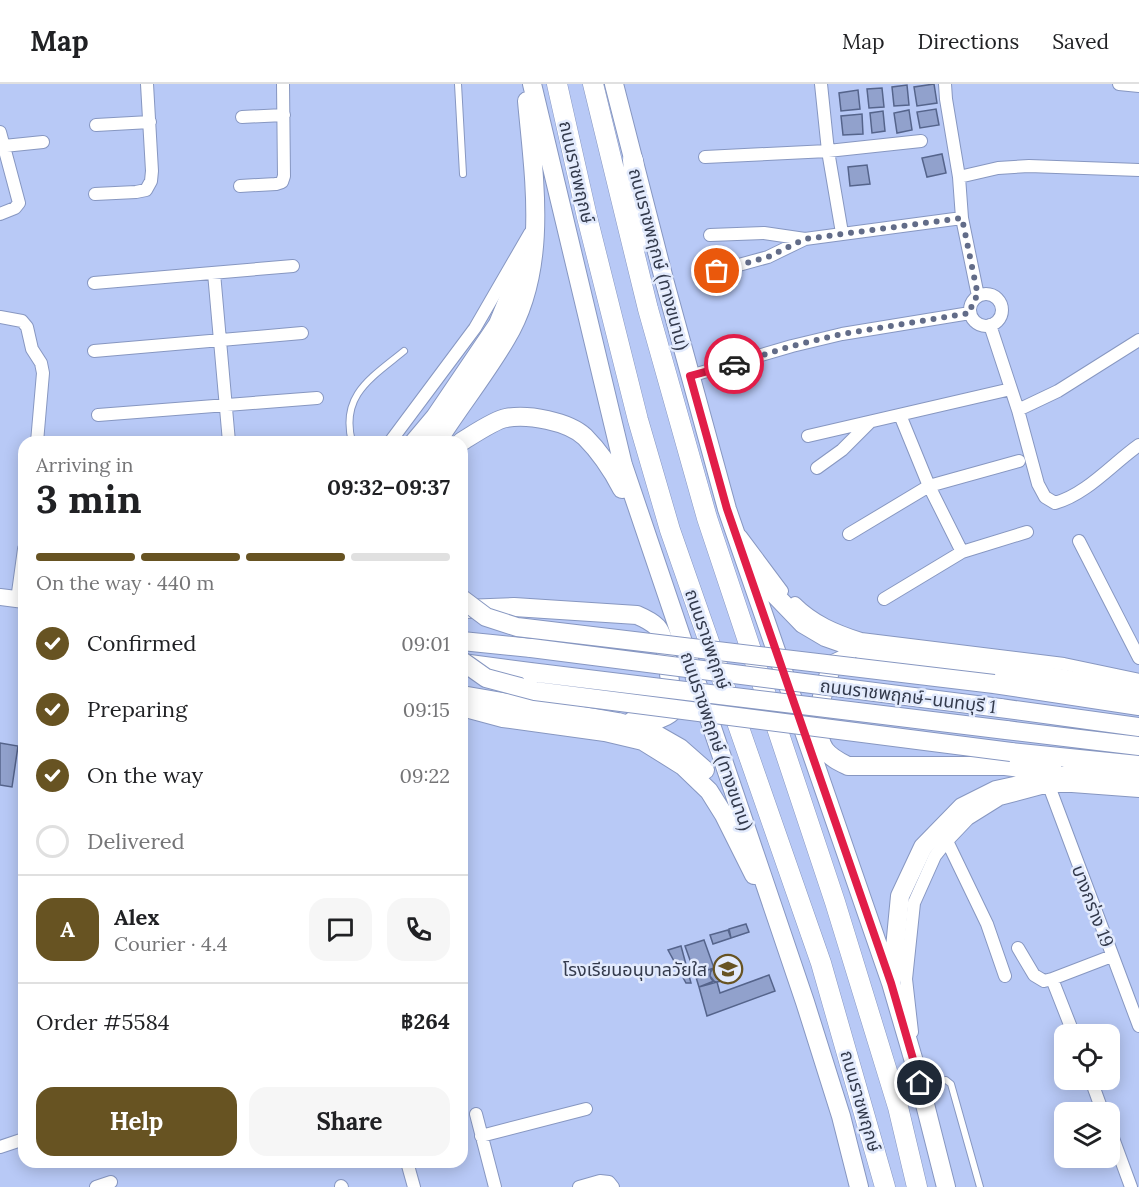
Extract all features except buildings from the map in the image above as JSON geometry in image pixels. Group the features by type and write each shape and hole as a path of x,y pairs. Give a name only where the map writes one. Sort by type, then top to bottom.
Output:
{"main road":[{"path":"441,436 507,338 523,302 533,258 536,207 526,84"},
{"name":"ถนนราชพฤกษ์ (ทางขนาน)","path":"532,84 614,432 644,531 805,1002 837,1105 859,1187"},
{"name":"ถนนราชพฤกษ์","path":"557,84 587,217 627,375 670,530 822,963 885,1187"},
{"name":"ถนนราชพฤกษ์","path":"593,84 648,309 707,518 835,902 898,1107 917,1187"},
{"name":"ถนนราชพฤกษ์ (ทางขนาน)","path":"614,84 690,376 733,525 891,983 946,1187"},
{"path":"633,160 648,309"},
{"path":"419,436 435,417 498,324 524,260 536,207"},
{"path":"468,438 504,418 530,417 559,423 583,435 610,467 644,531"},
{"path":"746,566 803,624 825,638 862,650 1139,692"},
{"path":"468,604 486,617 517,627 994,684 1139,706"},
{"path":"468,610 536,608 636,615 648,620 656,626 664,641 673,711 659,720 618,722"},
{"name":"ถนนราชพฤกษ์-นนทบุรี 1","path":"468,642 1139,727"},
{"path":"862,650 833,664 822,691 819,734 825,750 835,759 849,766 1005,766 1139,780"},
{"name":"ถนนราชพฤกษ์-นนทบุรี 1","path":"468,663 1139,746"},
{"path":"468,666 486,678 535,691 1011,752 1139,765"},
{"path":"468,696 618,722 652,732 680,748 713,778 752,842"},
{"path":"468,709 503,718 605,732 643,741 682,766 709,791 772,905"},
{"path":"891,983 900,896 923,847 962,807 996,789 1071,774"}],"street":[{"path":"95,194 146,190 151,181 147,84"},
{"path":"240,186 282,182 284,176 284,115 282,84"},
{"path":"821,84 828,151 842,233"},
{"path":"945,84 950,134 959,177 962,218 978,296"},
{"path":"1119,84 1139,86"},
{"path":"242,117 284,115"},
{"path":"96,125 150,122"},
{"path":"0,132 4,146 4,165 19,203 15,208 0,214"},
{"path":"705,157 828,151 921,141"},
{"path":"4,146 43,142"},
{"path":"959,177 998,168 1029,166 1139,170"},
{"path":"717,271 768,257 805,239 962,218"},
{"path":"394,436 475,328 530,232"},
{"path":"710,235 764,233 805,239"},
{"path":"94,283 293,266"},
{"path":"214,273 229,436"},
{"path":"987,294 996,297 1001,304 1002,313 998,321 990,325 981,325 974,321 970,313 973,300 978,296 987,294"},
{"path":"690,376 842,334 970,313"},
{"path":"0,317 22,321 27,327 32,349 41,363 43,373 38,436"},
{"path":"990,325 1018,410 1038,484 1045,497 1055,503 1079,493 1139,445"},
{"path":"94,351 302,333"},
{"path":"1018,410 1058,391 1139,340"},
{"path":"808,436 1011,389"},
{"path":"98,415 317,398"},
{"path":"900,415 929,486 962,552"},
{"path":"817,468 842,450 871,421"},
{"path":"849,534 929,486 1019,461"},
{"path":"733,525 777,586 805,613 829,628 861,639 1064,664 1139,680"},
{"path":"884,599 962,552 1027,532"},
{"path":"1079,541 1139,658"},
{"path":"0,597 18,600"},
{"path":"917,1074 906,979 914,903 934,856 969,819 1000,799 1049,786 1139,791"},
{"name":"บางกร่าง 19","path":"1049,786 1139,1026"},
{"path":"947,841 987,924 1005,976"},
{"path":"1018,948 1034,975 1044,981 1112,956"},
{"path":"1052,979 1070,1024"},
{"path":"481,1136 586,1109"},
{"path":"476,1114 495,1187"},
{"path":"0,1147 18,1141"},
{"path":"1120,1157 1131,1187"},
{"path":"409,1168 414,1187"},
{"path":"579,1187 600,1181 609,1182 613,1187"},
{"path":"96,1187 111,1182"}],"lane":[{"path":"458,84 463,174"},
{"path":"351,436 348,419 351,404 357,394 374,376 404,351"},
{"path":"917,1074 946,1080 951,1084 980,1187"}],"way so far":[{"path":"717,271 768,257 805,239 962,218 978,296 973,300 970,313 842,334 792,346 734,364"}],"place":[{"name":"โรงเรียนอนุบาลวัยใส","path":"728,969"}],"route":[{"path":"734,364 690,376 727,509 891,983 920,1083"}]}
